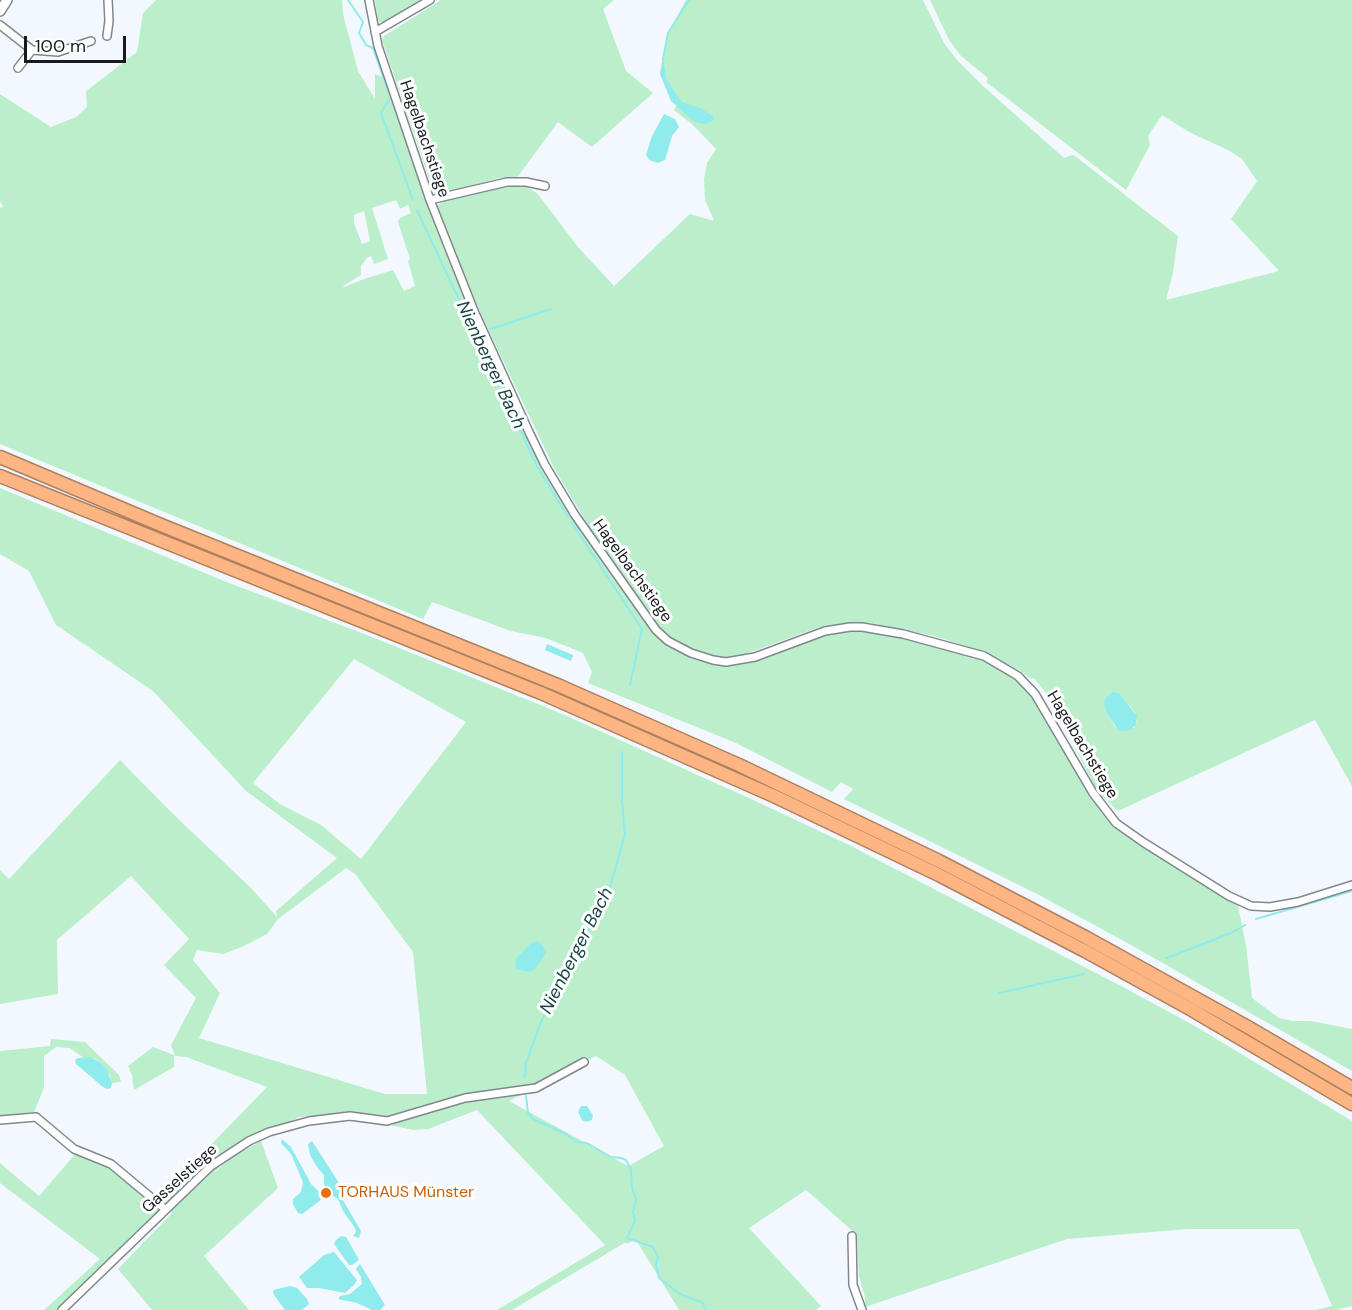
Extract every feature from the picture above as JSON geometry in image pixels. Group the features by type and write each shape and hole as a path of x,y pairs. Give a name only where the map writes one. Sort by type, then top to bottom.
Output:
{"highway":[{"path":"0,457 161,525 560,686 827,806 939,861 1096,943 1352,1088"},
{"path":"0,476 541,693 816,815 1085,951 1192,1010 1352,1104"}],"main road":[{"path":"0,11 7,0"}],"street":[{"path":"106,36 109,21 108,0"},
{"name":"Hagelbachstiege","path":"369,0 375,32 430,200 474,311 545,465 575,515 647,621 668,641 703,658 738,661 755,657 825,630 862,627 903,634 984,656 1018,676 1035,694 1093,793 1116,823 1229,896 1251,906 1270,907 1298,902 1352,885"},
{"path":"375,32 430,0"},
{"path":"0,25 32,50 58,52 91,41"},
{"path":"18,68 32,50"},
{"path":"430,200 507,182 526,182 546,186"},
{"name":"Gasselstiege","path":"62,1310 211,1166 249,1140 309,1121 350,1116 381,1121 394,1120 465,1098 536,1088 584,1062"},
{"path":"0,1119 36,1117 74,1149 111,1164 165,1209"},
{"path":"852,1236 854,1285 862,1310"}],"green space":[{"path":"156,0 342,0 343,14 358,71 375,99 375,74 387,79 425,196 462,293 536,453 656,630 691,653 739,661 801,638 862,627 970,652 1022,680 1093,793 1116,823 1237,901 1246,945 1252,998 1279,1018 1311,1021 1352,1029 1352,1071 1039,895 844,799 853,789 841,782 832,792 736,743 588,683 592,672 583,653 546,638 511,631 432,602 423,619 0,444 0,208 3,207 0,201 0,94 51,127 76,117 87,107 86,91 137,52 143,13","holes":["396,200 400,209 408,205 411,213 400,218 398,222 410,259 408,261 415,286 404,291 393,270 344,287 361,275 361,266 367,258 371,256 374,264 388,259 372,208","364,211 370,241 362,244 354,223 354,215"]},
{"path":"375,0 420,0 383,23 378,21"},
{"path":"441,0 614,0 603,9 626,71 653,93 592,147 558,122 516,179 499,178 445,193 434,193 382,40 384,36"},
{"path":"686,0 923,0 944,43 983,86 1064,158 1075,156 1178,236 1173,273 1166,300 1279,271 1231,219 1257,181 1242,159 1189,132 1162,115 1148,136 1150,145 1126,190 986,82 988,78 961,56 949,40 930,0 1352,0 1352,786 1315,720 1118,811 1097,791 1049,697 1034,678 1031,679 1019,670 982,651 934,636 871,623 855,622 820,627 737,657 713,657 686,649 661,632 623,583 555,470 485,323 455,255 437,205 447,200 501,186 525,186 537,193 578,247 614,286 690,214 714,221 705,200 704,179 707,163 716,149 693,125 674,110 677,105 660,74 668,33","holes":["1119,694 1134,711 1137,721 1134,728 1116,728 1107,714"]},
{"path":"0,488 224,581 367,635 560,713 849,845 1195,1026 1352,1121 1352,1306 1337,1310 1315,1310 1332,1306 1299,1229 1188,1229 1067,1239 865,1307 865,1297 859,1277 857,1235 806,1190 749,1228 821,1306 816,1310 679,1310 636,1240 626,1244 626,1242 512,1310 497,1310 605,1245 477,1110 428,1129 413,1130 390,1125 392,1119 356,1113 299,1117 228,1158 212,1175 229,1159 261,1141 278,1188 204,1256 249,1310 152,1310 118,1269 172,1213 162,1195 267,1087 186,1057 175,1056 171,1045 196,998 164,965 189,939 131,876 57,940 58,994 0,1004 0,870 9,879 120,760 252,889 277,917 276,911 337,858 246,791 153,691 56,625 29,571 0,554","holes":["354,659 466,722 361,859 321,825 280,804 253,783","346,868 355,874 413,952 427,1094 385,1094 199,1038 220,993 193,960 197,950 223,954 242,947 267,934 278,919","596,1056 625,1075 664,1146 628,1166 509,1101"]},
{"path":"51,1039 85,1042 119,1075 121,1082 112,1083 100,1062 94,1058 84,1058 70,1048 56,1047 44,1056 44,1088 34,1112 0,1116 0,1051 50,1046"},
{"path":"153,1047 174,1055 174,1067 134,1090 128,1066"},
{"path":"76,1153 100,1162 168,1213 108,1262 59,1310 44,1310 100,1259 0,1183 0,1163 39,1196"}],"water":[{"path":"663,56 666,79 682,102 700,108 714,117 714,120 705,124 695,122 671,101 660,74"},
{"path":"664,114 675,119 679,127 672,136 665,160 658,163 649,160 646,155 652,136"},
{"path":"547,644 573,655 571,661 545,650"},
{"path":"1112,692 1119,693 1137,716 1136,725 1130,730 1119,731 1107,714 1105,699"},
{"path":"537,941 546,952 539,964 531,972 515,969 516,959 530,944"},
{"path":"90,1057 106,1068 112,1083 111,1088 103,1087 76,1064 75,1060 78,1058"},
{"path":"581,1106 587,1106 593,1115 592,1120 586,1122 582,1120 578,1112"},
{"path":"282,1139 291,1147 311,1184 319,1192 321,1200 302,1214 298,1213 293,1199 301,1192 303,1182 291,1154 281,1143"},
{"path":"312,1141 339,1183 340,1195 361,1231 359,1238 353,1236 356,1232 355,1228 338,1199 330,1194 324,1184 324,1175 310,1155 308,1144"},
{"path":"341,1236 346,1237 359,1260 352,1265 349,1265 334,1244"},
{"path":"334,1252 357,1280 354,1285 345,1293 307,1288 299,1277 324,1255"},
{"path":"360,1264 385,1305 380,1310 372,1310 357,1303 338,1299 340,1296 350,1294 362,1284 356,1269"},
{"path":"290,1286 297,1288 307,1299 309,1304 302,1310 285,1310 274,1295 273,1290"}],"waterway":[{"name":"Nienberger Bach","path":"348,0 363,22 359,33 366,45 373,48 388,91"},
{"path":"663,59 668,33 689,0"},
{"name":"Nienberger Bach","path":"389,99 381,113 413,200"},
{"name":"Nienberger Bach","path":"417,210 538,468 568,517"},
{"path":"491,329 551,309"},
{"name":"Nienberger Bach","path":"572,523 642,629 630,685"},
{"name":"Nienberger Bach","path":"525,1078 526,1063 540,1024 584,937 607,898 625,834 622,752"},
{"path":"1256,919 1352,891"},
{"path":"1167,958 1231,933 1245,925"},
{"path":"999,993 1084,974"},
{"name":"Nienberger Bach","path":"526,1096 528,1113 533,1119 566,1134 576,1142 587,1143 611,1157 626,1160 631,1170 632,1188 636,1199 633,1211 635,1221 627,1238 653,1247 658,1258 656,1264 659,1278 680,1294 703,1303 705,1310"}],"place":[{"name":"TORHAUS Münster","path":"326,1193"}]}
